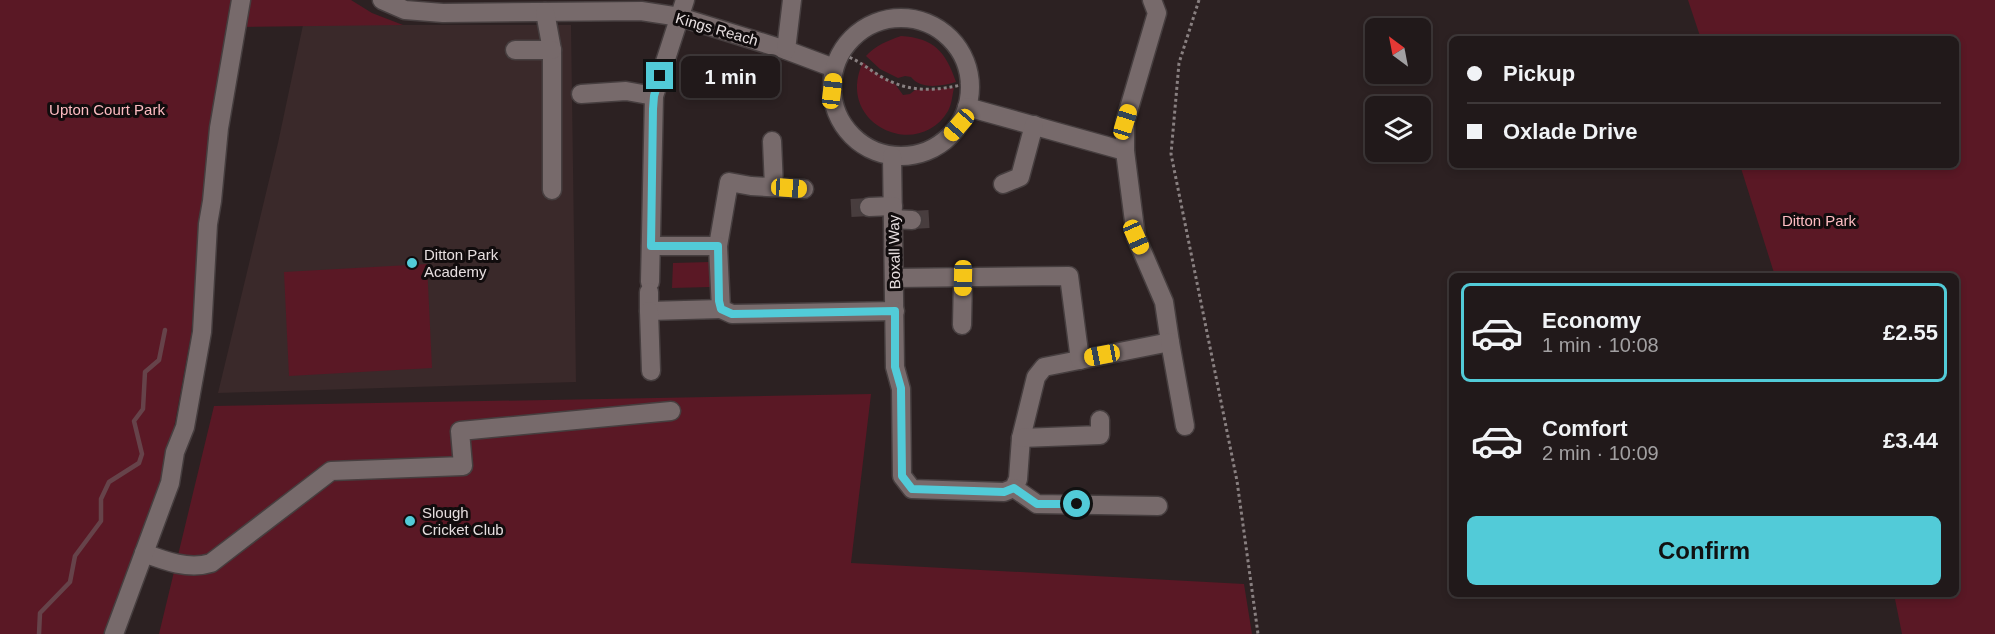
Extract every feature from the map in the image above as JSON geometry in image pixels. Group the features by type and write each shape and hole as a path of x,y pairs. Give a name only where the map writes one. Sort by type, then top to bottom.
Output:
{"street":[{"path":"114,634 170,483 174,452 185,427 201,332 208,224 219,128 241,0"},
{"name":"Kings Reach","path":"382,0 405,10 443,13 534,8 641,11 683,9 786,50 837,60"},
{"path":"786,50 792,0"},
{"path":"1151,0 1157,13 1125,122 1125,151 1136,237 1164,302 1185,426"},
{"path":"534,8 552,51 552,190"},
{"path":"651,372 649,287 654,96 683,9"},
{"path":"903,9 941,31 956,45 966,63 970,84 968,107 959,125 946,140 930,150 911,156 892,156 869,149 850,134 837,114 832,91 837,60 852,39 867,27 903,9"},
{"path":"515,50 552,51"},
{"path":"581,94 626,91 654,96"},
{"path":"968,107 1125,151"},
{"path":"1003,184 1020,177 1034,125"},
{"path":"772,141 774,187"},
{"name":"Boxall Way","path":"892,156 895,367 901,388 902,476 912,489 1004,492 1014,488"},
{"path":"721,309 718,246 729,182 751,186 804,189"},
{"path":"868,207 912,220"},
{"path":"651,246 718,246"},
{"path":"895,278 1069,276 1080,360"},
{"path":"962,325 963,278"},
{"path":"649,311 721,309 732,314 895,311"},
{"path":"1158,506 1037,504 1014,488 1018,479 1021,438 1036,377 1044,367 1170,342"},
{"path":"144,553 191,566 212,563 331,471 463,466 460,431 671,411"},
{"path":"1021,438 1100,435 1100,420"}],"path":[{"path":"1199,0 1179,63 1171,154 1237,481 1258,634"},
{"path":"837,60 857,59 880,76 903,87 930,91 970,84"}],"shaded area":[{"name":"Ditton Park Academy","path":"303,25 571,25 576,382 218,393 278,143"}],"green space":[{"name":"Upton Court Park","path":"0,0 233,0 201,226 191,335 169,455 137,551 105,634 0,634"},
{"path":"247,0 351,0 372,13 403,25 241,27"},
{"name":"Ditton Park","path":"1688,0 1995,0 1995,634 1902,634 1895,597 1959,597 1959,273 1774,273 1741,168 1959,168 1959,36 1700,36"},
{"path":"901,36 922,40 937,48 948,62 956,82 932,86 920,84 911,77 898,78 880,69 866,56 878,46"},
{"path":"863,62 895,84 903,95 915,90 954,88 948,111 935,126 918,134 900,134 883,129 869,118 860,103 857,84"},
{"path":"710,262 710,287 672,288 673,263"},
{"path":"427,264 432,368 289,376 284,272"},
{"path":"871,394 851,563 1244,584 1252,634 159,634 214,406"}],"waterway":[{"path":"39,634 40,613 70,582 75,556 101,521 101,499 109,482 139,463 142,454 134,421 143,409 145,372 159,360 165,330"}],"tunnel":[{"path":"851,208 869,207"},
{"path":"912,220 929,219"}],"place":[{"name":"Ditton Park Academy","path":"412,263"},
{"name":"Slough Cricket Club","path":"410,521"}],"route":[{"path":"660,76 653,109 651,246 718,246 719,301 721,309 732,314 895,311 895,367 901,388 902,476 912,489 1004,492 1014,488 1037,504 1077,504"}]}
